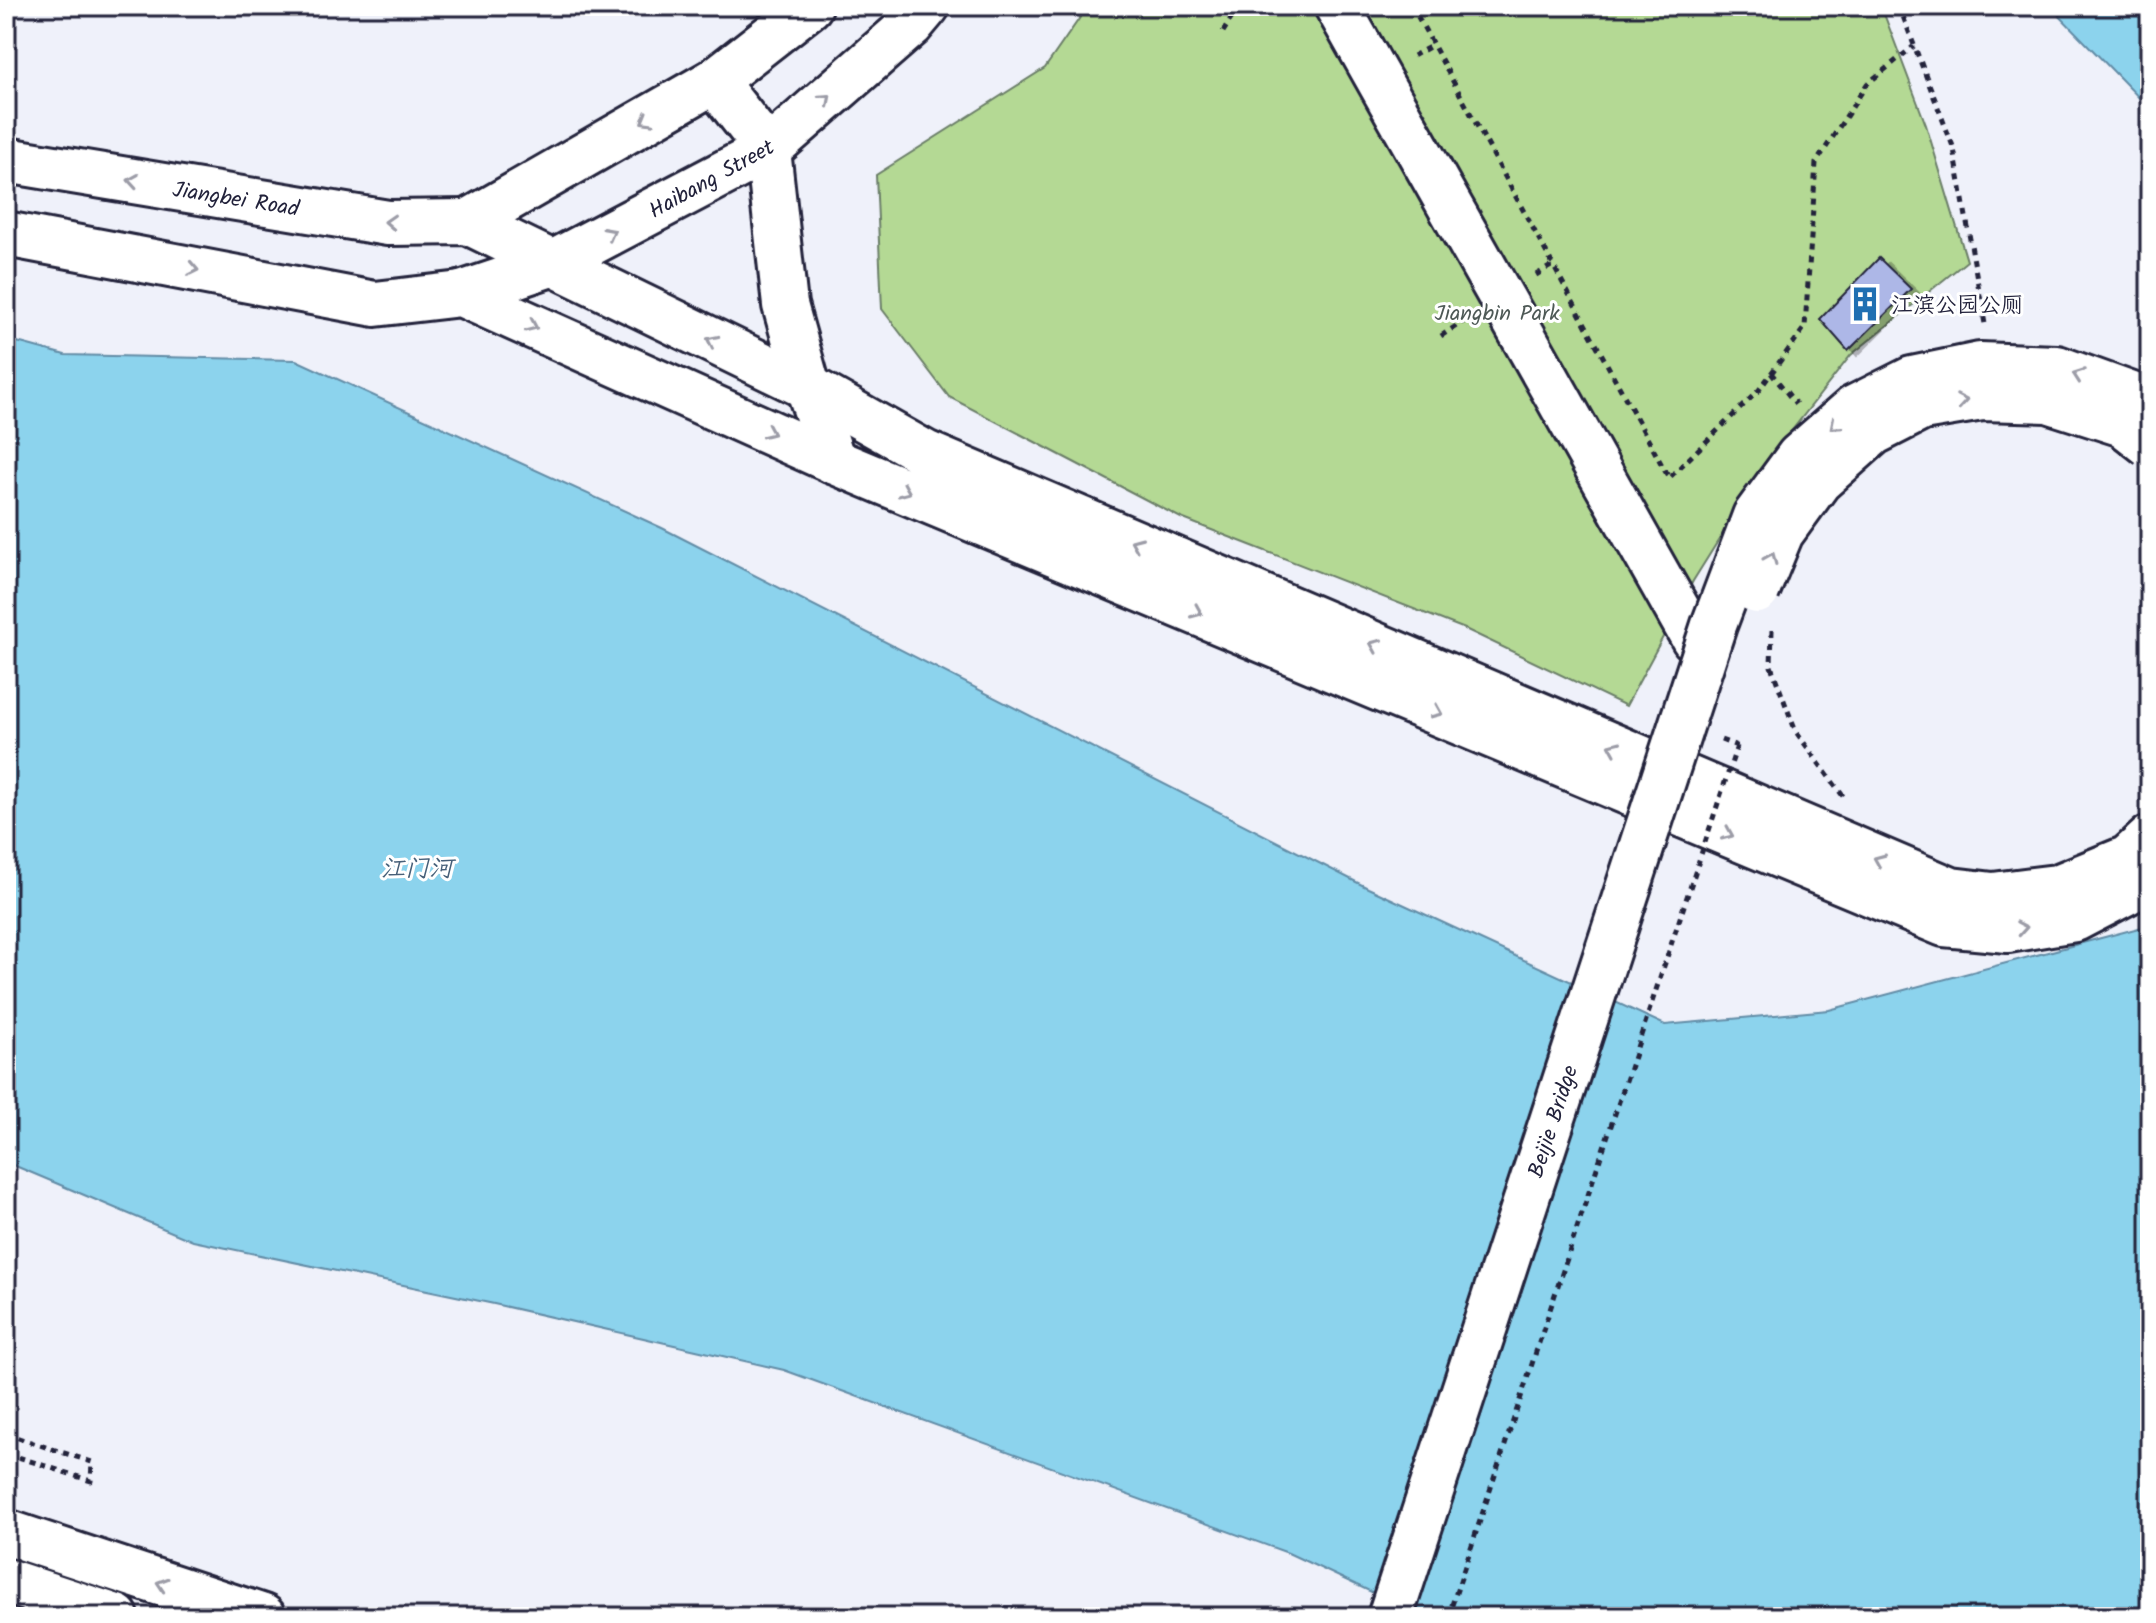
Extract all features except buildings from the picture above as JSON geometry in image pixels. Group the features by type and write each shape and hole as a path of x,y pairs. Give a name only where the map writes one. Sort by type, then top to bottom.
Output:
{"main road":[{"path":"468,222 714,81 810,6"},
{"name":"Haibang Street","path":"461,294 551,264 768,150 911,25 927,6"},
{"path":"1337,6 1730,629"},
{"path":"714,81 768,150 785,305 833,461"},
{"name":"Jiangbei Road","path":"6,160 388,223 468,222"},
{"path":"468,222 808,387 925,453 1948,907 1993,895 2057,887 2128,858 2150,838"},
{"path":"6,234 375,304 461,294 833,461 2008,930 2075,919 2150,880"},
{"path":"1730,629 1755,516 1799,456 1854,408 1912,379 1980,365 2057,368 2140,398 2150,405"},
{"path":"1730,629 1781,533 1819,481 1873,433 1922,408 1982,398 2048,400 2123,424 2150,445"},
{"name":"Beijie Bridge","path":"1390,1617 1730,629"},
{"name":"Beijie Bridge","path":"1418,1617 1730,629"},
{"path":"6,1532 263,1617"},
{"path":"6,1581 116,1617"}],"path":[{"path":"1223,32 1239,6"},
{"path":"1412,6 1669,478 1759,390 1805,327 1816,163 1867,84 1914,46"},
{"path":"1730,629 1771,666 1796,732 1842,796 1849,801"},
{"path":"1448,1617 1737,746"},
{"path":"6,1434 92,1462 91,1481 6,1453"}],"green space":[{"name":"Jiangbin Park","path":"1088,6 1881,6 1926,125 1967,261 1851,355 1768,461 1693,581 1626,706 1465,629 1181,518 949,397 882,309 876,175 1045,68"}],"water":[{"path":"2050,6 2150,6 2150,109"},
{"name":"江门河","path":"6,339 65,355 296,360 662,528 1368,888 1665,1025 1829,1010 2150,925 2150,1617 1425,1617 1288,1553 784,1370 494,1304 193,1241 6,1162"}],"place":[{"name":"江滨公园公厕","path":"1865,304"}]}
